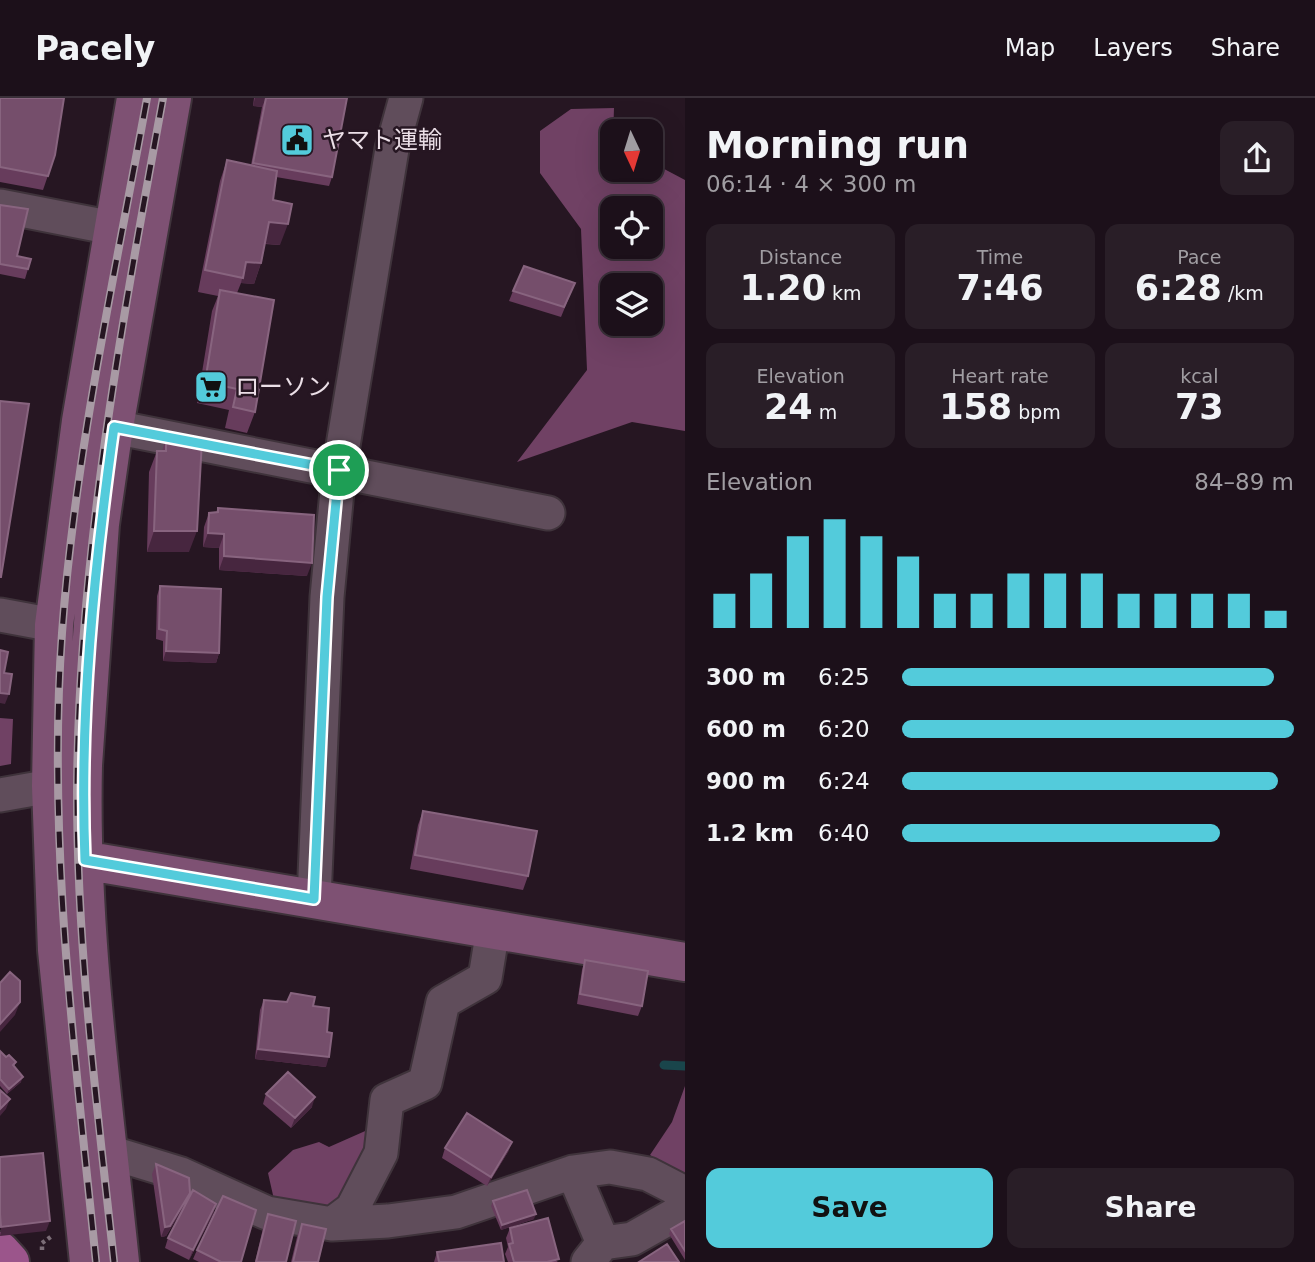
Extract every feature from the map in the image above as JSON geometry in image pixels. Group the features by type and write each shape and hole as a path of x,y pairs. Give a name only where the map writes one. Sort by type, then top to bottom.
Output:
{"main road":[{"path":"0,1251 10,1262"}],"street":[{"path":"120,1262 89,957 69,857 51,786 54,625 82,421 136,98"},
{"path":"89,1262 57,950 83,765 100,524 114,427 172,98"},
{"path":"314,899 327,597 339,470 392,149 405,98"},
{"path":"0,206 113,228"},
{"path":"114,427 548,513"},
{"path":"0,615 54,625"},
{"path":"0,795 51,786"},
{"path":"69,857 685,962"},
{"path":"332,1224 352,1209 381,1153 387,1100 425,1083 443,1002 485,978 493,929"},
{"path":"109,1152 181,1174 267,1213 332,1224 387,1221 456,1212 573,1172 610,1167 648,1174 685,1193"},
{"path":"573,1172 595,1253 632,1239 685,1209"}],"shaded area":[{"path":"614,108 614,119 600,119 600,182 663,182 663,168 685,180 685,431 632,422 517,462 587,370 581,229 540,173 540,131 571,109"},
{"path":"0,718 13,719 11,764 0,766"},
{"path":"685,1086 685,1180 650,1155 672,1122"},
{"path":"372,1128 374,1148 334,1207 275,1204 268,1173 293,1150 319,1142 329,1147"}],"building":[{"path":"0,98 64,98 55,155 48,176 0,167"},
{"name":"ヤマト運輸","path":"266,98 347,98 332,177 253,163"},
{"path":"227,160 277,171 273,200 292,204 288,224 269,222 261,263 246,262 243,278 205,270"},
{"path":"0,205 28,209 17,256 31,259 28,269 0,264"},
{"path":"524,266 575,283 564,307 513,291"},
{"path":"220,290 274,300 255,412 233,407 237,389 205,382"},
{"path":"0,401 29,404 1,577 0,577"},
{"path":"166,438 202,440 197,531 154,531 157,451 166,451"},
{"path":"218,508 314,515 312,563 224,556 224,534 208,533 209,513 218,512"},
{"path":"160,586 221,589 219,653 166,651 167,631 159,629"},
{"path":"0,650 8,652 4,673 12,674 9,694 0,693"},
{"path":"423,811 537,831 528,876 415,855"},
{"path":"585,960 648,971 642,1006 580,994"},
{"path":"10,972 20,981 20,1002 0,1024 0,983"},
{"path":"291,993 315,997 313,1006 329,1008 327,1032 332,1033 329,1057 258,1049 264,1000 287,1002"},
{"path":"0,1051 16,1062 13,1065 23,1077 9,1089 0,1079"},
{"path":"288,1072 315,1097 295,1118 266,1094"},
{"path":"0,1090 10,1099 0,1109"},
{"path":"467,1113 512,1142 491,1177 445,1148"},
{"path":"43,1153 50,1221 1,1227 0,1157"},
{"path":"156,1164 189,1178 190,1193 170,1226 165,1227"},
{"path":"193,1190 216,1204 193,1250 168,1238"},
{"path":"527,1190 536,1214 502,1225 493,1201"},
{"path":"223,1196 256,1210 241,1262 221,1262 197,1250"},
{"path":"268,1214 296,1221 286,1262 256,1262"},
{"path":"548,1218 559,1259 547,1262 514,1262 509,1244 513,1243 510,1228"},
{"path":"685,1221 685,1251 671,1229"},
{"path":"302,1224 326,1229 318,1262 293,1262"},
{"path":"501,1243 504,1262 439,1262 437,1252"},
{"path":"667,1244 679,1262 639,1262"}],"waterway":[{"path":"664,1065 685,1066"}],"railway":[{"path":"96,1262 66,948 58,791 58,712 62,633 76,498 97,364 147,98"},
{"path":"114,1262 89,1028 80,911 77,793 79,705 85,618 105,444 132,270 163,98"}],"place":[{"name":"ヤマト運輸","path":"297,140"},
{"name":"ローソン","path":"211,387"}],"route":[{"path":"114,427 339,470 327,597 314,899 85,860 82,798 92,622 100,524 114,427"}]}
